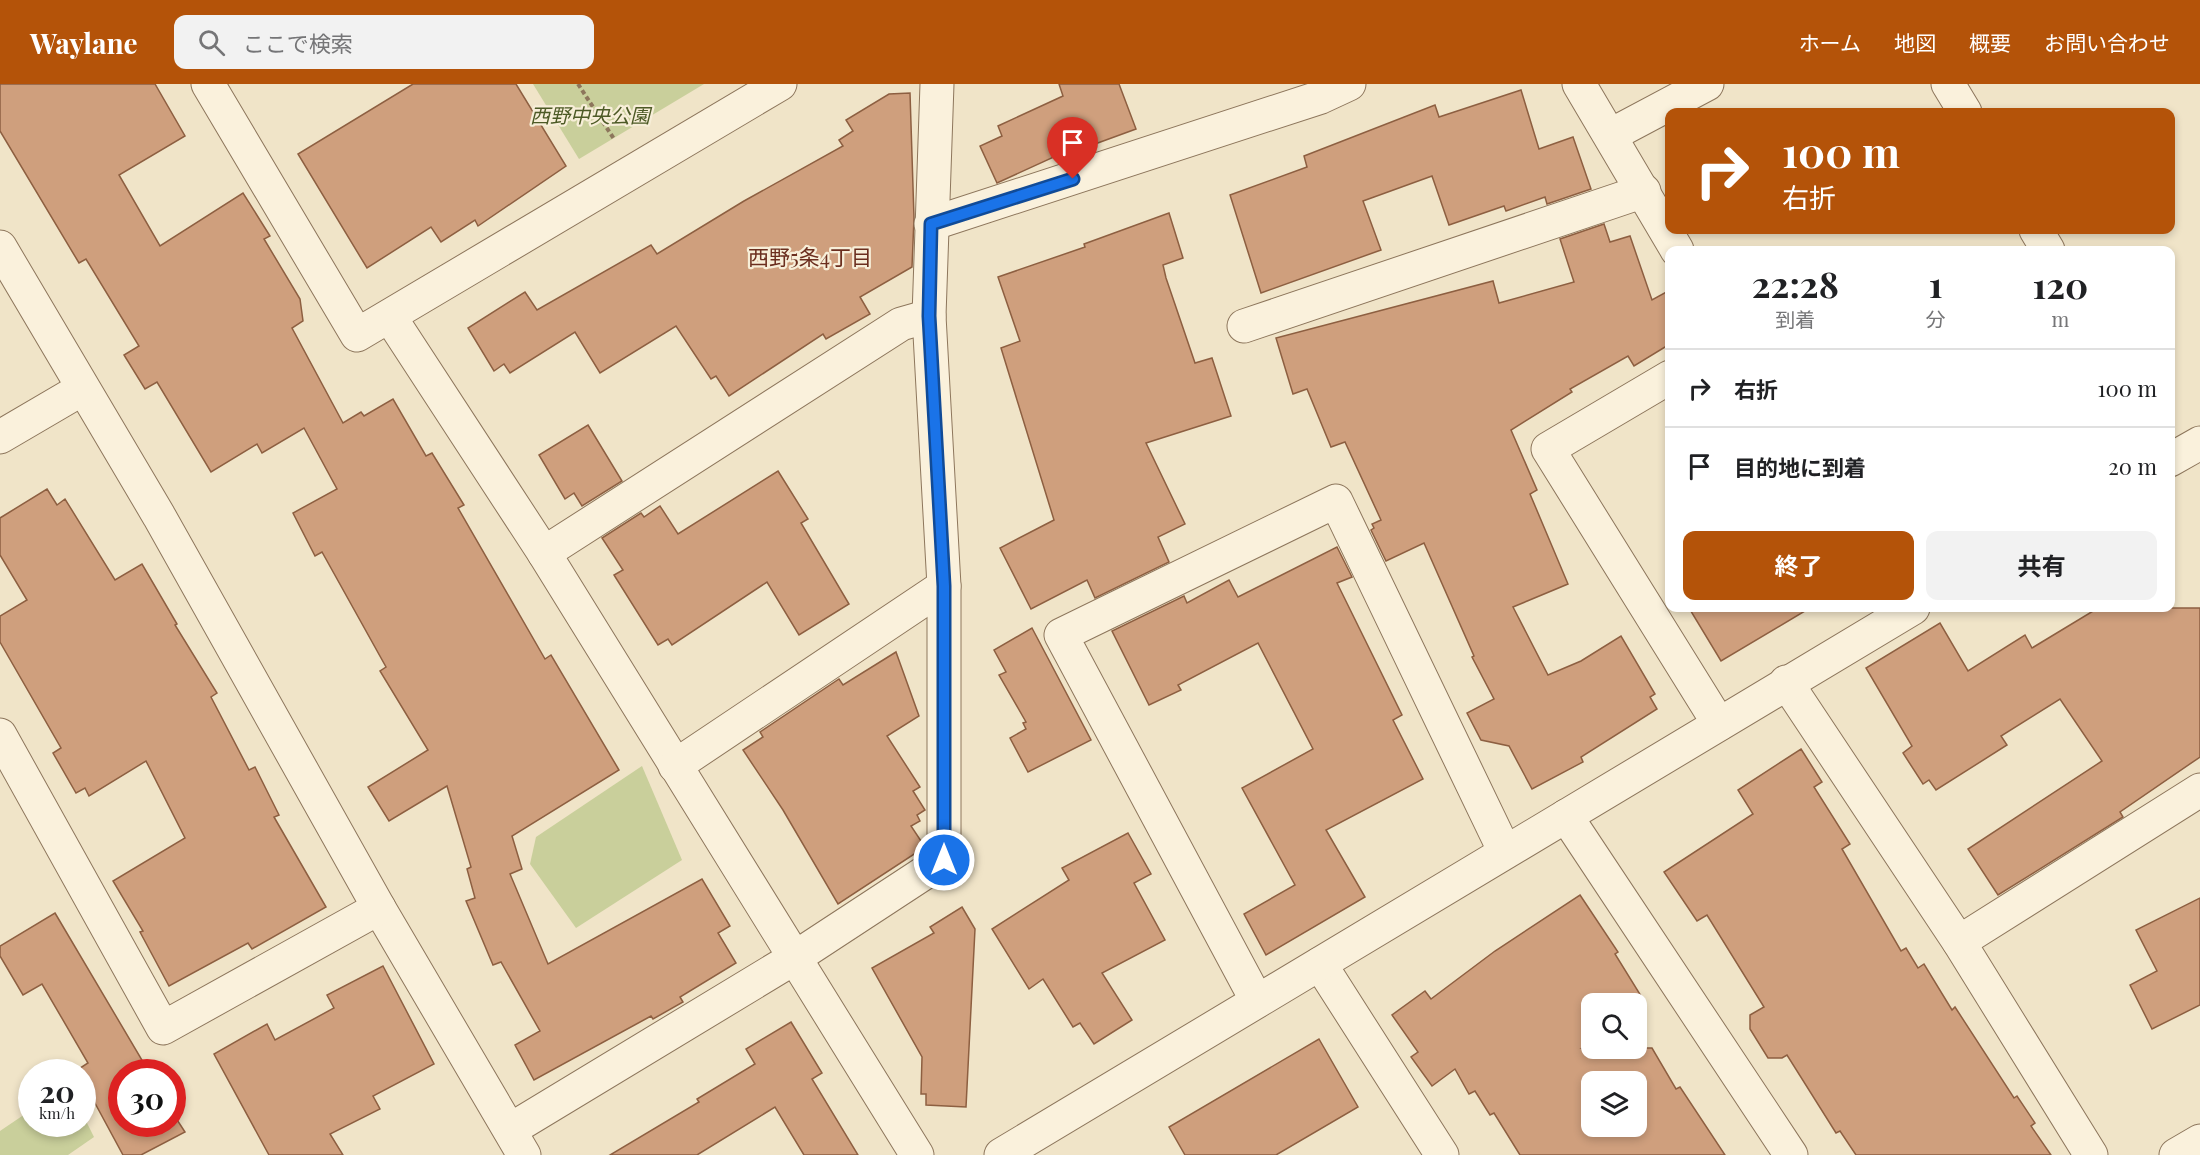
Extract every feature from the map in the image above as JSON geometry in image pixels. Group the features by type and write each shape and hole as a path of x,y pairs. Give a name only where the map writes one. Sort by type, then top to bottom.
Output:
{"street":[{"path":"208,84 357,335 780,84"},
{"path":"0,247 165,526 379,908 517,1143 944,860 944,586 929,316 937,84"},
{"path":"931,224 1321,97 1349,84"},
{"path":"1579,84 1665,229"},
{"path":"1611,135 1707,84"},
{"path":"1948,84 1963,108"},
{"path":"1244,326 1644,191"},
{"path":"544,553 901,324 929,316"},
{"path":"390,317 544,553 917,1155"},
{"path":"1665,380 1548,449 1719,724"},
{"path":"0,437 82,389"},
{"path":"1257,1001 1061,635 1336,501 1505,852"},
{"path":"675,766 944,586"},
{"path":"1001,1155 1719,724 1896,612"},
{"path":"1786,682 1959,942 2091,1155"},
{"path":"0,735 163,1028 379,908"},
{"path":"1959,942 2200,790"},
{"path":"1566,816 1791,1155"},
{"path":"1320,964 1442,1155"},
{"path":"2176,1155 2200,1141"}],"path":[{"path":"579,84 619,147"}],"green space":[{"name":"西野中央公園","path":"533,84 704,84 579,159"},
{"path":"642,766 682,860 576,928 530,864 536,837"},
{"path":"18,1119 18,1137 94,1137 68,1155 0,1155 0,1131"}],"building":[{"path":"0,84 155,84 185,136 119,175 160,246 243,193 270,236 264,239 300,299 303,321 292,328 343,423 361,412 364,416 393,399 426,456 432,453 464,505 458,508 545,659 551,655 619,770 512,836 522,869 510,874 548,964 702,879 730,926 718,933 736,963 680,997 683,1002 653,1019 651,1016 534,1080 515,1045 540,1031 501,962 493,965 466,901 475,898 467,869 471,867 447,786 389,821 368,787 428,750 380,671 386,667 322,552 315,556 293,513 337,489 304,428 262,453 257,444 211,472 157,382 145,389 124,355 139,346 86,259 79,263 0,131"},
{"path":"413,84 516,84 566,166 478,226 475,220 441,242 431,227 367,268 298,154"},
{"path":"1059,84 1119,84 1136,129 1095,144 1093,139 997,183 980,146 1002,136 998,126 1063,96"},
{"path":"1521,90 1539,149 1573,137 1591,189 1547,204 1545,197 1506,211 1504,206 1449,225 1432,176 1363,201 1381,250 1261,293 1230,195 1307,167 1304,156 1435,105 1439,117"},
{"path":"910,93 914,218 912,267 860,297 870,314 826,339 823,334 729,396 716,376 711,379 676,326 600,373 575,332 510,373 504,364 494,371 468,328 525,292 537,310 651,245 657,254 744,201 843,146 839,140 853,131 846,120 889,94"},
{"path":"1169,213 1183,258 1163,265 1166,278 1195,363 1212,358 1231,416 1146,443 1185,524 1158,537 1169,562 1095,598 1087,580 1031,609 1000,548 1054,520 1001,348 1020,341 998,277 1085,247 1084,244"},
{"path":"1604,224 1610,242 1630,236 1652,300 1665,293 1665,347 1634,366 1628,356 1570,389 1572,392 1511,430 1537,490 1530,494 1568,584 1513,607 1548,675 1581,661 1621,636 1655,694 1650,697 1657,709 1581,757 1583,762 1532,789 1509,746 1481,740 1467,713 1494,699 1472,657 1474,656 1424,543 1386,561 1371,530 1374,528 1372,524 1381,520 1345,442 1331,447 1307,389 1293,394 1276,338 1493,281 1499,303 1574,282 1560,239"},
{"path":"588,425 622,481 582,506 574,493 565,499 539,455"},
{"path":"778,471 808,519 801,523 849,604 799,635 767,582 672,645 668,639 658,645 614,575 623,570 602,538 641,513 644,517 660,506 678,534"},
{"path":"47,489 57,505 65,499 115,580 142,564 177,624 175,625 217,693 211,697 249,770 255,767 279,815 274,817 326,907 252,949 248,943 169,986 140,932 143,931 113,881 185,838 146,761 89,796 85,788 76,793 53,753 61,748 0,642 0,616 27,600 0,555 0,518"},
{"path":"1337,547 1352,577 1337,583 1402,715 1393,720 1423,779 1326,830 1365,897 1266,955 1244,914 1295,885 1242,788 1313,749 1258,643 1178,685 1181,690 1149,705 1112,631 1184,596 1187,603 1229,580 1238,597"},
{"path":"2175,608 2200,608 2200,757 2120,812 2123,817 1998,895 1968,849 2102,761 2060,699 2001,736 2007,745 1936,790 1929,780 1923,784 1903,753 1912,746 1866,668 1940,623 1968,671 2025,635 2032,648 2091,612 2175,612"},
{"path":"1691,612 1803,612 1721,661"},
{"path":"1032,628 1091,740 1028,772 1010,738 1026,729 1023,723 1026,722 999,675 1006,672 994,650"},
{"path":"896,652 919,716 887,736 920,787 913,791 925,810 917,815 920,821 911,826 925,847 838,904 783,810 743,750 763,737 760,732 839,679 843,685"},
{"path":"1801,749 1822,782 1814,787 1850,844 1842,849 1901,951 1906,948 1918,968 1924,964 1952,1010 1955,1007 2014,1098 2017,1096 2035,1123 2031,1126 2051,1155 1856,1155 1840,1131 1836,1133 1787,1055 1782,1058 1768,1058 1750,1029 1750,1015 1764,1007 1707,915 1697,921 1664,872 1753,814 1738,790"},
{"path":"1128,833 1151,874 1134,883 1165,940 1102,973 1132,1020 1094,1044 1080,1023 1073,1027 1043,979 1029,989 992,929 1069,880 1062,868"},
{"path":"1580,895 1618,952 1615,954 1639,993 1581,993 1581,1059 1647,1059 1647,1048 1652,1048 1676,1089 1680,1087 1725,1155 1520,1155 1494,1113 1490,1115 1475,1091 1469,1094 1455,1069 1432,1086 1411,1057 1418,1052 1392,1015 1425,991 1431,999 1495,951"},
{"path":"2200,898 2200,1005 2152,1029 2130,985 2157,971 2136,930"},
{"path":"962,907 975,929 966,1107 926,1105 926,1094 921,1094 922,1057 872,968 934,933 930,927"},
{"path":"55,913 141,1059 108,1059 108,1127 96,1105 96,1059 86,1059 42,984 23,995 0,956 0,946"},
{"path":"383,966 434,1064 373,1096 380,1109 330,1134 343,1155 269,1155 214,1054 267,1024 275,1040 334,1008 327,995"},
{"path":"791,1022 822,1073 812,1079 858,1155 804,1155 775,1107 697,1155 610,1155 699,1102 697,1099 755,1064 746,1049"},
{"path":"1319,1039 1358,1107 1276,1155 1185,1155 1169,1127"},
{"path":"113,1137 175,1137 141,1155 123,1155"}],"district":[{"name":"西野5条4丁目","path":"810,258"}],"route":[{"path":"944,860 944,586 929,316 931,224 1073,179"}]}
